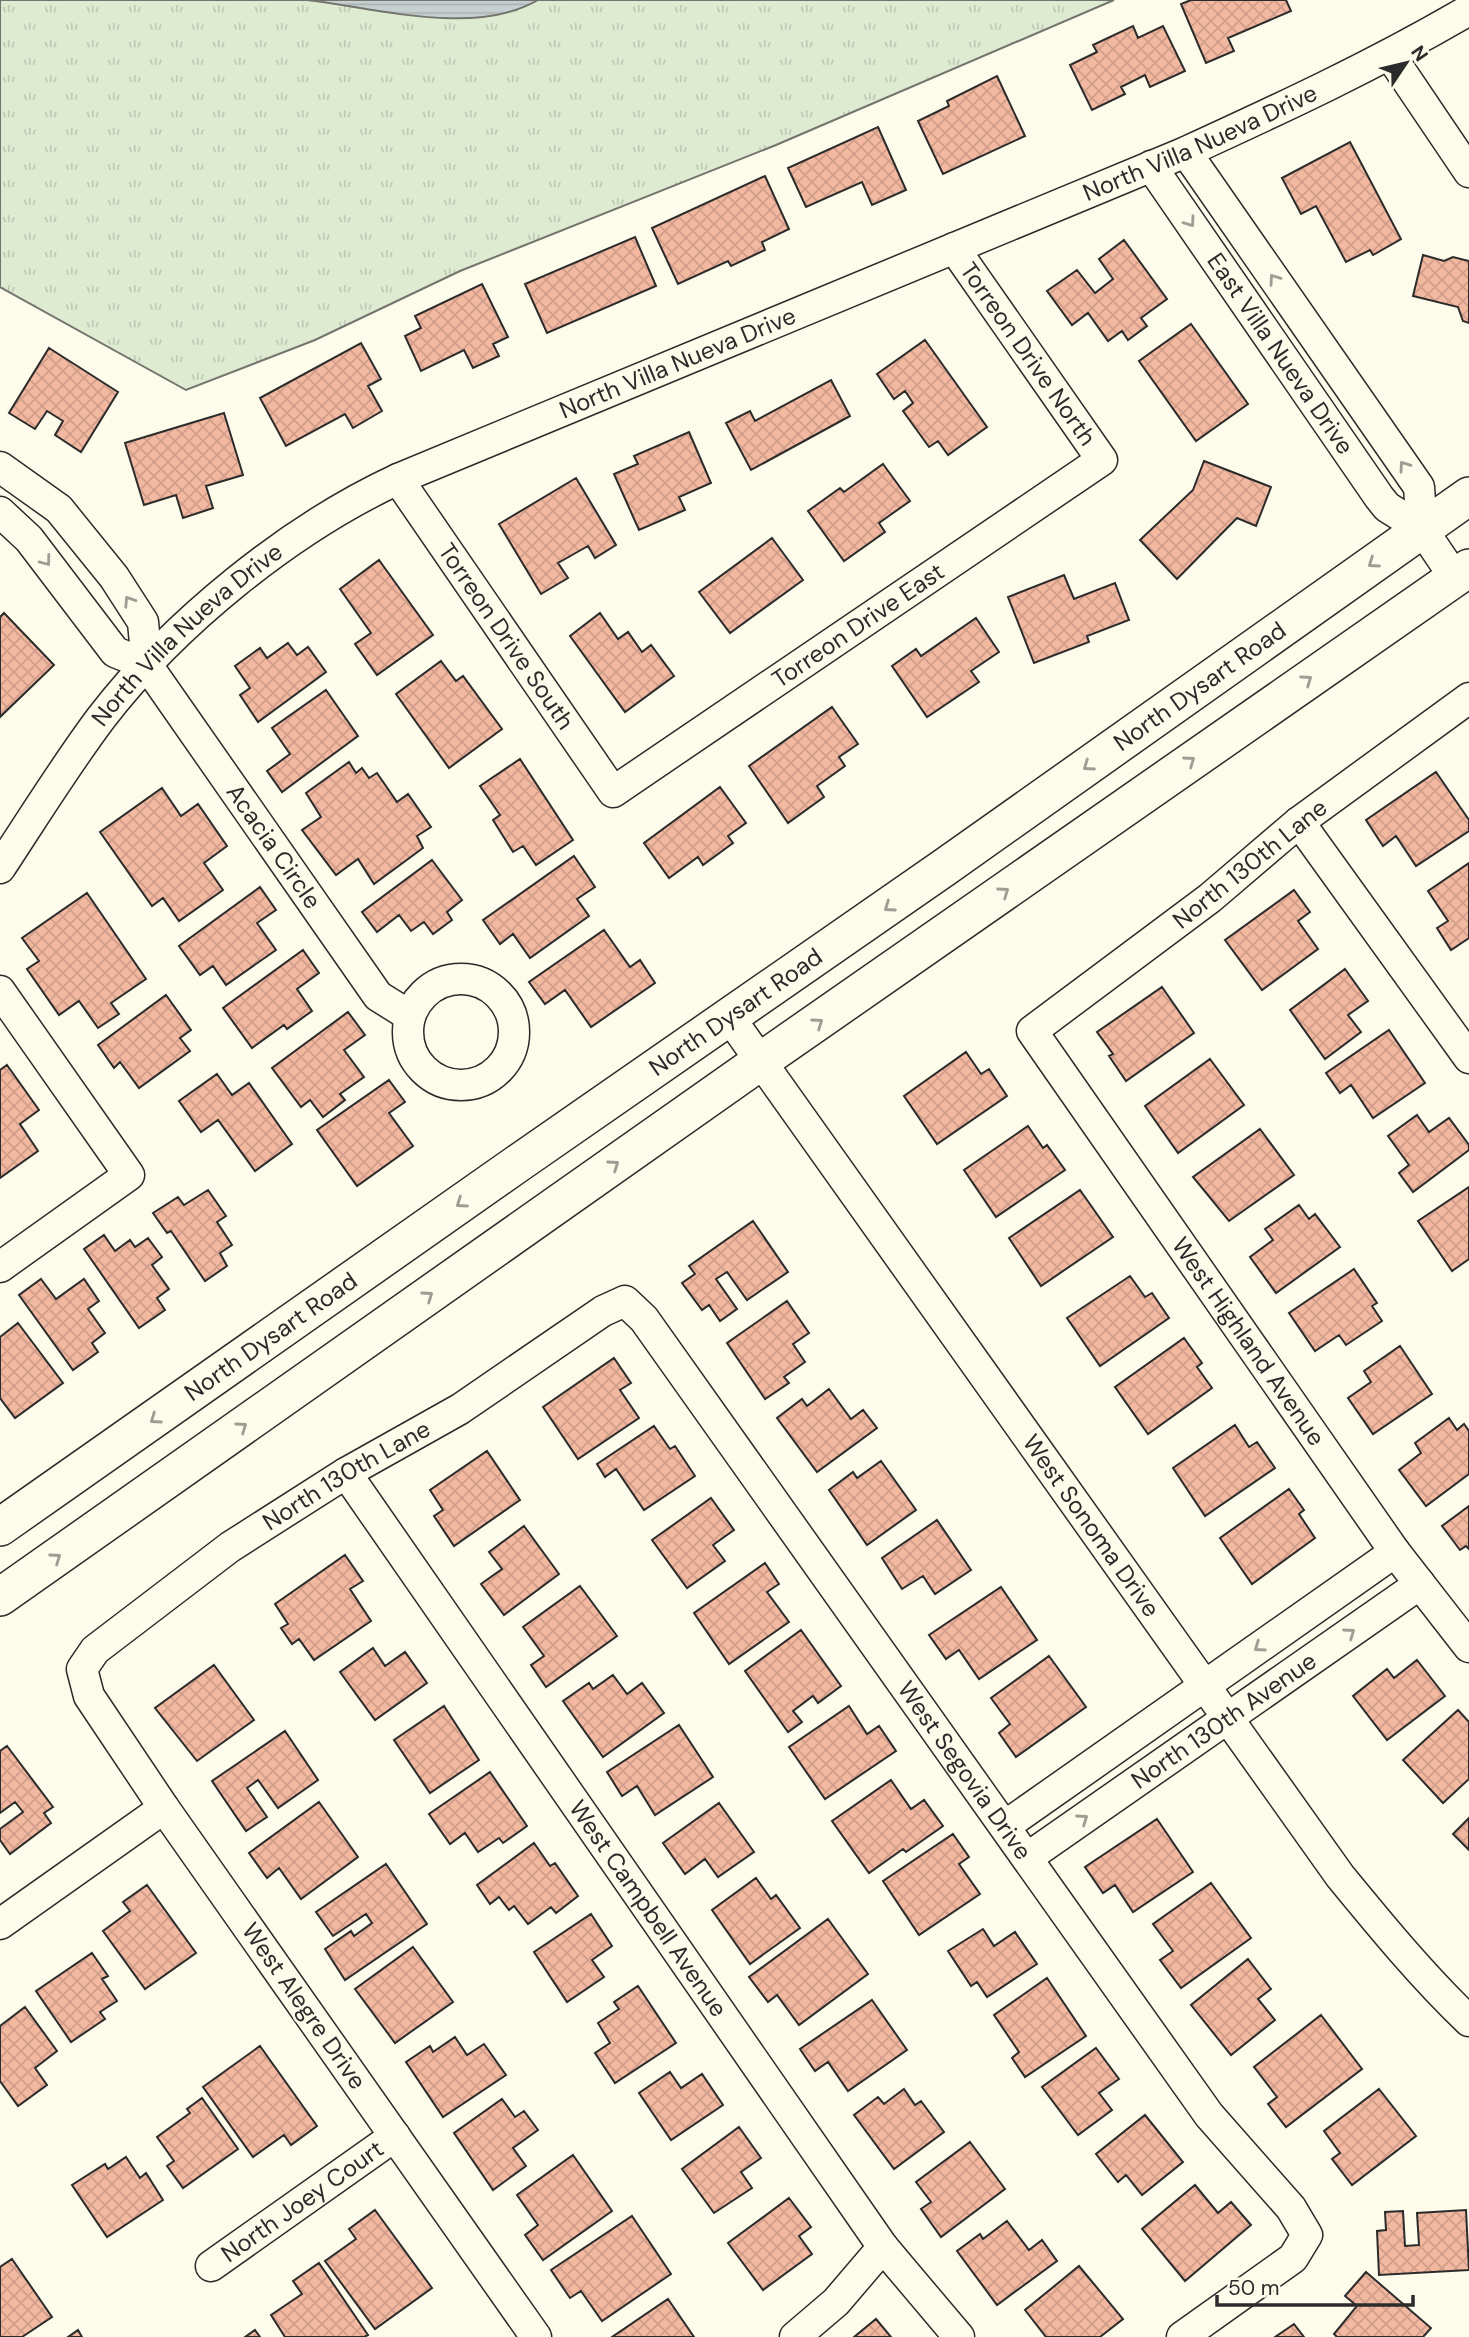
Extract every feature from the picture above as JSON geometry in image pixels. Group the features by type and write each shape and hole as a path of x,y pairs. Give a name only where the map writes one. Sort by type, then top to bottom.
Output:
{"main road":[{"name":"North Dysart Road","path":"0,1527 730,1018 1469,496"},
{"path":"0,1597 761,1061 1462,573"}],"street":[{"name":"North Villa Nueva Drive","path":"0,868 103,716 147,665 199,615 249,573 349,505 398,480 1186,152 1292,104 1390,55 1469,10"},
{"path":"1390,55 1469,172"},
{"name":"East Villa Nueva Drive","path":"1186,152 1419,487 1422,529"},
{"name":"East Villa Nueva Drive","path":"1151,166 1387,507 1422,529 1462,573"},
{"name":"Torreon Drive North","path":"954,248 1102,460"},
{"name":"Torreon Drive East","path":"613,792 1102,460"},
{"path":"0,467 59,509 114,577 144,622 147,665 115,652 29,539 0,512"},
{"name":"Torreon Drive South","path":"398,480 613,792"},
{"name":"Acacia Circle","path":"147,665 378,996 410,1016"},
{"name":"North 130th Lane","path":"1032,1031 1210,898 1299,822 1469,698"},
{"path":"1299,822 1469,1058"},
{"path":"0,991 129,1175 0,1267"},
{"name":"West Sonoma Drive","path":"730,1018 1340,1876 1413,1962 1469,2021"},
{"name":"West Highland Avenue","path":"1032,1031 1395,1552 1469,1647"},
{"name":"North 130th Lane","path":"82,1669 95,1650 230,1547 346,1473 460,1409 603,1311 625,1301"},
{"name":"West Segovia Drive","path":"625,1301 644,1319 1209,2115 1291,2208 1307,2235 1293,2258 1182,2337"},
{"name":"West Campbell Avenue","path":"346,1473 883,2247 959,2337"},
{"name":"North 130th Avenue","path":"1005,1826 1395,1552"},
{"name":"North 130th Avenue","path":"1027,1858 1420,1584"},
{"name":"West Alegre Drive","path":"82,1669 89,1696 164,1808 536,2337"},
{"path":"0,1924 164,1808"},
{"name":"North Joey Court","path":"211,2266 395,2136"},
{"path":"795,2337 836,2302 883,2247"}],"green space":[{"path":"0,0 1114,0 776,145 460,271 315,340 186,390 0,287"}],"shaded area":[{"path":"307,0 538,0 513,11 485,17 455,18 425,17"}],"building":[{"path":"1191,0 1286,0 1291,11 1228,38 1234,51 1206,63 1181,4"},
{"path":"1133,26 1138,38 1163,26 1185,71 1150,87 1145,75 1121,87 1125,94 1092,110 1070,65 1097,52 1093,45"},
{"path":"997,76 1025,136 943,174 918,121 949,106 947,101"},
{"path":"878,127 906,190 872,205 862,182 806,207 788,168"},
{"path":"1350,142 1401,239 1373,255 1370,250 1346,262 1316,206 1301,214 1282,178"},
{"path":"765,176 789,229 762,242 765,250 731,266 728,261 678,284 652,228"},
{"path":"635,237 656,286 547,333 525,284"},
{"path":"1124,240 1167,299 1141,318 1147,326 1128,340 1122,331 1108,341 1088,313 1072,325 1047,291 1077,270 1095,293 1113,279 1099,259"},
{"path":"1423,255 1444,261 1453,257 1469,261 1469,323 1463,321 1458,307 1413,296"},
{"path":"482,284 508,337 493,344 499,356 473,368 464,350 421,371 405,336 421,328 415,316"},
{"path":"1191,324 1248,404 1196,441 1139,361"},
{"path":"925,340 987,427 948,455 938,441 929,447 903,411 913,403 905,391 894,399 877,374"},
{"path":"361,343 381,379 368,386 382,411 353,428 345,414 286,446 260,398"},
{"path":"49,348 118,392 81,452 55,435 63,421 47,411 35,429 9,413"},
{"path":"831,380 850,416 751,470 726,423 750,411 755,421"},
{"path":"224,413 243,475 206,486 213,508 183,518 176,495 144,505 125,443"},
{"path":"689,432 711,483 679,497 685,510 639,530 614,474 638,464 634,456"},
{"path":"1204,461 1271,487 1256,526 1237,518 1177,579 1140,540 1193,490"},
{"path":"883,464 910,501 879,523 885,532 844,561 808,511 840,488 844,492"},
{"path":"576,478 616,545 595,558 588,546 558,563 568,578 541,594 499,524"},
{"path":"772,538 803,580 730,633 699,592"},
{"path":"379,560 433,635 377,675 355,644 371,633 340,589"},
{"path":"1064,575 1074,599 1115,583 1129,620 1087,636 1089,642 1034,663 1008,597"},
{"path":"4,613 54,665 0,717 0,617"},
{"path":"600,613 618,639 628,632 642,652 651,645 674,676 625,712 570,636"},
{"path":"976,618 999,652 971,671 979,682 927,717 892,666 916,649 921,656"},
{"path":"288,643 297,655 308,647 326,672 258,722 240,695 250,688 235,666 260,648 267,658"},
{"path":"441,661 456,681 463,676 502,729 449,768 396,694"},
{"path":"326,690 358,736 282,792 267,771 290,754 272,728"},
{"path":"832,707 858,744 839,757 845,766 817,786 824,797 788,823 749,766"},
{"path":"520,759 573,840 536,865 523,846 513,852 493,820 500,815 480,786"},
{"path":"349,762 356,773 362,768 369,778 377,773 397,802 408,794 431,827 417,836 423,848 374,884 358,859 336,875 302,830 321,817 306,793"},
{"path":"1436,772 1469,820 1469,831 1416,866 1396,836 1383,846 1366,820"},
{"path":"720,787 746,823 728,836 733,843 703,865 698,857 669,878 644,843"},
{"path":"162,788 181,816 198,804 227,846 204,863 223,890 179,921 163,898 152,906 100,832"},
{"path":"574,856 595,887 577,899 589,916 530,958 513,934 500,944 483,920"},
{"path":"432,860 462,900 447,912 452,920 433,934 424,922 411,931 399,915 377,932 362,912"},
{"path":"1469,863 1469,938 1451,950 1437,928 1448,921 1428,891"},
{"path":"260,887 276,910 257,923 276,950 226,985 213,966 200,975 179,946"},
{"path":"1294,890 1310,912 1298,921 1318,949 1262,990 1225,940"},
{"path":"87,893 146,979 111,1003 119,1014 98,1028 79,1001 59,1015 27,969 39,961 22,938"},
{"path":"604,930 630,967 640,960 655,983 591,1027 565,990 545,1004 529,982"},
{"path":"303,950 319,973 297,989 312,1011 287,1029 284,1025 252,1048 223,1008"},
{"path":"1345,969 1368,1001 1348,1015 1361,1032 1325,1059 1290,1010"},
{"path":"1162,987 1194,1033 1126,1081 1109,1056 1113,1054 1097,1032"},
{"path":"166,995 191,1030 180,1038 190,1051 139,1088 120,1062 114,1068 98,1045"},
{"path":"348,1012 365,1035 344,1050 364,1077 340,1094 345,1100 323,1117 310,1100 301,1107 272,1068"},
{"path":"1389,1030 1425,1083 1373,1118 1351,1085 1340,1093 1326,1073"},
{"path":"966,1052 981,1074 989,1069 1007,1096 937,1144 904,1096"},
{"path":"1210,1059 1244,1105 1178,1153 1145,1106"},
{"path":"7,1065 39,1110 20,1124 38,1151 0,1178 0,1070"},
{"path":"217,1074 232,1095 249,1083 292,1144 255,1171 218,1120 201,1132 179,1101"},
{"path":"389,1080 405,1102 389,1113 413,1146 357,1186 317,1130"},
{"path":"1417,1115 1429,1132 1449,1118 1469,1145 1469,1150 1413,1192 1399,1173 1409,1165 1388,1136"},
{"path":"1028,1126 1043,1148 1047,1145 1065,1170 996,1217 964,1170"},
{"path":"1260,1129 1294,1175 1229,1221 1193,1177"},
{"path":"1469,1187 1469,1259 1452,1271 1418,1221"},
{"path":"208,1190 226,1216 217,1222 232,1245 220,1253 227,1266 205,1281 171,1231 167,1233 153,1213 178,1197 184,1205"},
{"path":"1080,1190 1113,1237 1041,1286 1009,1238"},
{"path":"1299,1205 1309,1219 1315,1214 1340,1247 1276,1293 1250,1257 1273,1240 1265,1229"},
{"path":"753,1221 788,1272 747,1300 727,1272 716,1279 737,1309 720,1321 709,1305 702,1310 682,1283 695,1274 689,1266"},
{"path":"104,1235 115,1251 130,1240 135,1247 148,1238 162,1257 152,1265 169,1289 157,1298 165,1310 139,1328 84,1249"},
{"path":"1354,1269 1377,1303 1372,1306 1382,1321 1346,1345 1339,1335 1315,1351 1289,1313"},
{"path":"1130,1276 1145,1297 1152,1293 1169,1318 1100,1366 1067,1318"},
{"path":"41,1279 56,1299 84,1279 99,1301 88,1309 105,1333 92,1343 98,1352 73,1370 19,1295"},
{"path":"787,1301 809,1333 793,1344 805,1362 784,1377 789,1383 765,1399 727,1343"},
{"path":"18,1323 63,1383 15,1418 0,1398 0,1337"},
{"path":"1184,1338 1202,1363 1197,1367 1212,1388 1148,1434 1115,1387"},
{"path":"1400,1346 1432,1394 1373,1434 1348,1398 1371,1382 1364,1371"},
{"path":"614,1358 631,1383 620,1390 639,1418 578,1459 543,1407"},
{"path":"829,1389 851,1419 863,1410 877,1428 817,1472 777,1418 802,1399 807,1406"},
{"path":"1449,1418 1457,1430 1464,1424 1469,1431 1469,1474 1426,1506 1399,1470 1421,1453 1415,1443"},
{"path":"1235,1425 1249,1447 1257,1442 1275,1468 1205,1516 1173,1468"},
{"path":"654,1426 670,1449 675,1446 695,1476 644,1510 616,1469 605,1477 597,1464"},
{"path":"487,1451 520,1500 454,1546 434,1516 443,1510 430,1490"},
{"path":"881,1461 916,1510 867,1545 829,1490 853,1472 857,1478"},
{"path":"1289,1489 1304,1510 1299,1514 1315,1538 1252,1584 1220,1538"},
{"path":"711,1498 734,1530 713,1545 725,1561 687,1588 652,1540"},
{"path":"1469,1506 1469,1549 1466,1546 1460,1550 1442,1526"},
{"path":"937,1520 971,1570 935,1594 923,1576 902,1589 882,1558"},
{"path":"524,1526 559,1574 504,1615 481,1584 502,1569 489,1552"},
{"path":"345,1555 363,1581 350,1589 371,1621 314,1660 299,1639 292,1644 281,1628 288,1624 275,1604"},
{"path":"765,1563 779,1584 767,1592 789,1622 729,1664 694,1613"},
{"path":"580,1586 617,1636 546,1687 531,1665 544,1656 523,1627"},
{"path":"1001,1587 1037,1640 979,1679 959,1650 946,1659 929,1635"},
{"path":"801,1630 841,1686 818,1703 813,1696 793,1711 802,1722 788,1732 745,1671"},
{"path":"373,1648 385,1666 405,1652 427,1683 375,1720 340,1672"},
{"path":"1049,1656 1086,1707 1016,1757 999,1733 1010,1724 991,1698"},
{"path":"1417,1660 1445,1696 1387,1740 1353,1696 1387,1669 1394,1678"},
{"path":"214,1665 254,1720 197,1761 155,1708"},
{"path":"613,1675 627,1694 642,1683 664,1713 603,1757 563,1701 589,1683 593,1689"},
{"path":"444,1706 479,1760 430,1793 394,1740"},
{"path":"849,1706 867,1734 879,1726 896,1751 825,1799 789,1747"},
{"path":"1458,1710 1469,1722 1469,1779 1443,1803 1403,1760"},
{"path":"679,1725 713,1777 655,1815 637,1786 622,1796 607,1772"},
{"path":"285,1731 318,1780 278,1808 258,1780 247,1788 267,1817 246,1831 212,1781"},
{"path":"7,1746 53,1807 44,1813 51,1823 10,1854 0,1840 0,1829 23,1812 15,1802 0,1813 0,1751"},
{"path":"490,1772 527,1826 503,1843 499,1838 478,1852 465,1833 450,1844 429,1814"},
{"path":"891,1780 911,1809 924,1800 943,1826 906,1852 903,1849 869,1873 832,1821"},
{"path":"319,1802 358,1857 301,1899 279,1868 267,1878 249,1853"},
{"path":"719,1803 754,1852 718,1877 705,1859 685,1874 663,1843"},
{"path":"1469,1818 1469,1850 1453,1834"},
{"path":"1157,1819 1193,1872 1133,1912 1115,1885 1103,1893 1085,1867"},
{"path":"953,1834 969,1857 959,1864 980,1894 919,1935 883,1881"},
{"path":"534,1843 550,1866 555,1863 578,1896 556,1913 551,1907 528,1924 514,1906 509,1910 499,1897 490,1904 477,1885"},
{"path":"386,1864 427,1924 345,1980 325,1949 351,1931 354,1936 372,1923 366,1914 333,1936 316,1912"},
{"path":"756,1878 771,1899 776,1895 800,1928 750,1964 712,1910"},
{"path":"1211,1883 1251,1938 1181,1988 1160,1960 1173,1951 1153,1924"},
{"path":"147,1885 196,1953 145,1989 103,1931 130,1911 123,1902"},
{"path":"591,1914 612,1946 592,1960 604,1977 567,2002 534,1952"},
{"path":"828,1919 868,1974 799,2025 777,1995 768,2002 749,1977"},
{"path":"983,1929 994,1946 1015,1932 1037,1964 987,1997 977,1982 971,1986 948,1951"},
{"path":"413,1947 453,2002 395,2043 355,1989"},
{"path":"92,1953 108,1976 102,1979 117,2001 100,2012 105,2019 71,2042 36,1991"},
{"path":"1248,1959 1271,1989 1258,1999 1275,2020 1231,2055 1191,2005"},
{"path":"1047,1978 1086,2036 1025,2077 1012,2058 1019,2052 994,2015"},
{"path":"638,1986 676,2043 615,2083 595,2053 610,2043 598,2023 619,2009 614,2002"},
{"path":"872,2000 907,2050 848,2091 828,2062 815,2071 800,2049"},
{"path":"25,2007 57,2051 35,2068 47,2085 18,2106 0,2081 0,2026"},
{"path":"1321,2015 1362,2069 1286,2127 1268,2104 1277,2097 1254,2067"},
{"path":"455,2037 467,2055 484,2044 506,2075 443,2117 406,2062 430,2046 433,2052"},
{"path":"260,2046 317,2126 291,2145 284,2135 253,2157 203,2087"},
{"path":"1096,2048 1119,2079 1099,2093 1112,2110 1078,2135 1042,2087"},
{"path":"670,2072 681,2088 702,2074 723,2105 671,2140 639,2093"},
{"path":"904,2089 915,2105 921,2101 944,2132 894,2169 854,2115 878,2097 884,2104"},
{"path":"1379,2089 1416,2136 1352,2185 1332,2159 1340,2153 1324,2131"},
{"path":"202,2098 238,2149 183,2188 167,2166 174,2161 157,2137 190,2113 187,2109"},
{"path":"502,2099 515,2117 524,2111 538,2130 513,2148 526,2166 493,2190 454,2133"},
{"path":"1145,2115 1183,2162 1142,2195 1126,2175 1118,2182 1096,2154"},
{"path":"739,2127 761,2158 741,2172 752,2188 714,2213 682,2169"},
{"path":"970,2142 1005,2189 941,2237 921,2209 931,2202 916,2182"},
{"path":"573,2155 612,2211 543,2260 525,2235 538,2225 517,2195"},
{"path":"126,2157 140,2178 146,2173 163,2200 107,2237 72,2185 105,2164 108,2169"},
{"path":"1195,2185 1218,2213 1231,2202 1251,2225 1185,2281 1142,2229"},
{"path":"789,2198 811,2227 799,2236 812,2254 763,2290 728,2243"},
{"path":"375,2210 432,2288 375,2329 325,2261 356,2239 349,2229"},
{"path":"1466,2210 1469,2270 1379,2275 1377,2231 1386,2230 1385,2212 1403,2211 1405,2246 1419,2245 1417,2213"},
{"path":"632,2216 671,2274 602,2321 581,2291 570,2298 551,2270"},
{"path":"1007,2221 1029,2250 1042,2240 1057,2261 997,2305 957,2251 980,2234 983,2239"},
{"path":"12,2259 52,2317 22,2337 0,2337 0,2267"},
{"path":"319,2263 368,2335 285,2337 271,2315 302,2294 293,2281"},
{"path":"1079,2266 1123,2319 1100,2337 1046,2337 1025,2310"},
{"path":"1366,2272 1431,2328 1423,2337 1337,2337 1334,2334 1357,2306 1345,2296"},
{"path":"668,2299 694,2337 612,2337"},
{"path":"876,2319 891,2337 854,2337"},
{"path":"1294,2324 1304,2337 1275,2337"},
{"path":"78,2330 82,2337 68,2337"},
{"path":"255,2330 260,2337 245,2337"}]}
